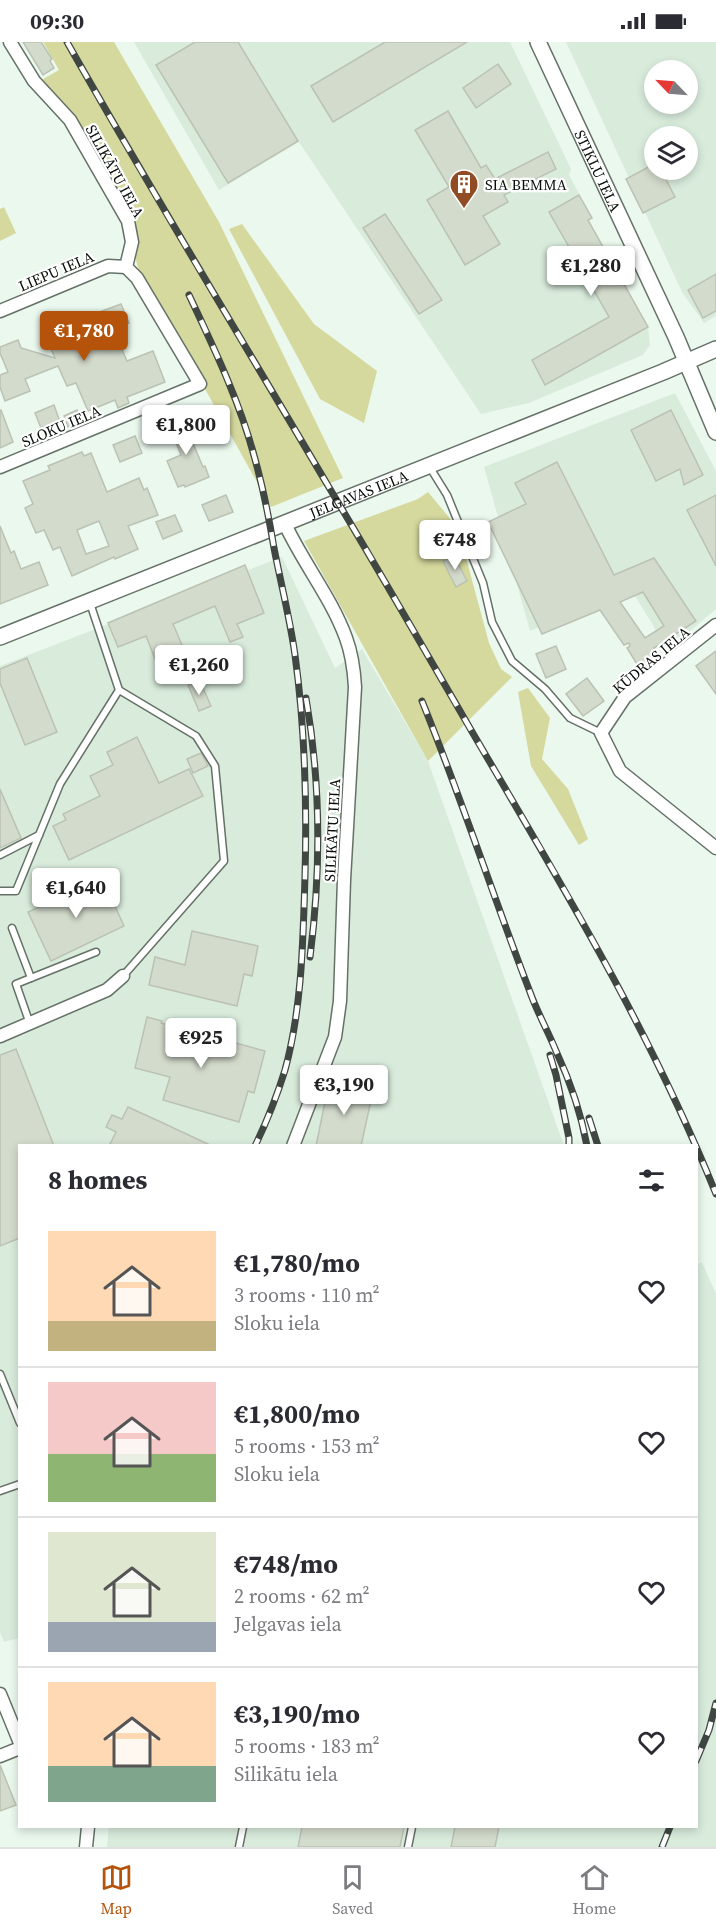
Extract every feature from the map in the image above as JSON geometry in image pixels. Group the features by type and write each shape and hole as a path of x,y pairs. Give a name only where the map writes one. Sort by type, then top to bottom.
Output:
{"street":[{"name":"SILIKĀTU IELA","path":"10,42 34,81 70,120 128,221 132,242 126,267"},
{"name":"STIKLU IELA","path":"538,42 686,361 716,432"},
{"name":"LIEPU IELA","path":"0,311 108,266 126,267"},
{"name":"SLOKU IELA","path":"0,467 200,384 137,278 126,267"},
{"name":"JELGAVAS IELA","path":"0,637 716,349"},
{"name":"SILIKĀTU IELA","path":"285,524 293,542 334,610 347,639 353,664 355,687 340,1001 335,1037 294,1144"},
{"name":"KŪDRAS IELA","path":"601,733 625,697 716,625"},
{"path":"601,733 620,771 716,848"},
{"path":"0,1036 107,990 123,976"},
{"path":"0,1694 18,1738"},
{"path":"0,1756 18,1749"},
{"path":"86,1847 88,1828"}],"lane":[{"path":"429,466 447,495 483,583 492,622 512,661 545,689 570,718 601,733"},
{"path":"90,602 119,690 196,736 214,766 224,861 123,976"},
{"path":"0,891 16,891 60,784 119,690"},
{"path":"0,855 40,835"},
{"path":"12,928 31,978"},
{"path":"30,1024 16,984 96,952"},
{"path":"0,1374 18,1418"},
{"path":"0,1491 18,1485"},
{"path":"239,1847 243,1828"},
{"path":"408,1847 412,1828"}],"shaded area":[{"path":"134,42 510,42 571,169 569,175 592,218 588,221 648,327 650,345 643,355 529,403 481,414 299,142 219,190"},
{"path":"566,42 716,42 716,316 704,323 682,292"},
{"path":"675,393 716,471 716,609 668,650 631,589 530,631 484,467"},
{"path":"282,557 335,668 362,649 428,761 563,1144 18,1144 18,1638 4,1642 0,1632 0,666"},
{"path":"702,1262 716,1294 716,1847 107,1847 109,1828 698,1828 698,1264"}],"green space":[{"path":"43,42 114,42 219,222 343,478 271,507 139,271 134,253 133,221 50,94 43,79 59,70"},
{"path":"4,207 16,233 0,241 0,209"},
{"path":"242,224 314,324 377,371 364,423 320,399 229,229"},
{"path":"428,492 458,528 489,643 501,669 512,677 428,761 304,541 418,499"},
{"path":"528,688 550,718 542,759 568,789 588,839 579,845 531,766 518,692"}],"building":[{"path":"23,42 41,42 52,59 50,61 54,68 43,75"},
{"path":"195,42 238,42 298,141 228,183 156,65"},
{"path":"385,42 467,42 333,122 311,86"},
{"path":"498,64 511,84 476,108 463,88"},
{"path":"448,111 481,168 486,165 495,179 548,152 556,169 504,195 508,202 483,216 500,244 465,265 427,200 449,187 415,130"},
{"path":"644,169 644,180 666,180 675,197 643,213 626,179"},
{"path":"579,195 592,218 588,220 648,327 545,385 532,360 609,317 549,212"},
{"path":"385,214 442,300 419,314 363,228"},
{"path":"716,274 716,311 703,318 688,290"},
{"path":"121,304 129,323 113,329 127,361 153,351 165,382 127,397 129,403 118,408 115,400 88,411 76,383 67,386 58,366 25,379 30,391 5,401 0,387 0,375 8,372 0,353 0,347 18,340 21,348 55,358 43,330 63,322 65,325"},
{"path":"54,405 60,422 41,428 35,413"},
{"path":"77,410 82,421 68,427 64,416"},
{"path":"671,410 703,475 684,485 680,469 656,481 631,430"},
{"path":"0,411 13,442 0,448"},
{"path":"185,416 194,440 192,441 209,477 185,487 184,485 178,487 167,461 181,455 168,423"},
{"path":"135,436 142,453 120,462 113,445"},
{"path":"82,452 84,456 91,453 107,492 139,478 144,490 147,488 158,515 128,526 138,549 72,576 60,547 53,550 44,530 36,533 25,508 33,504 23,481 50,470 48,466","holes":["99,521 109,546 86,554 77,530"]},
{"path":"557,462 614,575 654,558 696,621 654,648 660,656 640,669 627,648 630,646 629,643 624,645 600,610 542,634 488,522 526,504 515,483","holes":["643,592 664,626 645,638 620,602"]},
{"path":"226,495 233,512 209,521 202,505"},
{"path":"716,495 716,566 687,510"},
{"path":"175,515 182,531 163,539 156,522"},
{"path":"0,526 11,553 14,551 21,569 39,562 48,585 0,604"},
{"path":"454,556 467,581 456,587 443,561"},
{"path":"245,565 264,613 237,624 243,637 230,642 215,606 173,624 188,659 172,666 169,659 157,664 146,636 118,647 108,623"},
{"path":"556,646 566,669 546,678 536,654"},
{"path":"716,651 716,694 696,666"},
{"path":"27,658 57,732 25,745 0,683 0,669"},
{"path":"587,678 604,701 583,716 566,694"},
{"path":"200,681 211,706 199,711 188,685"},
{"path":"137,737 159,783 189,769 203,796 69,860 53,826 66,820 63,814 100,796 90,776 113,765 107,752"},
{"path":"201,753 208,766 193,773 187,759"},
{"path":"0,789 21,838 0,848"},
{"path":"102,878 124,926 51,961 28,912"},
{"path":"192,931 258,946 252,976 244,974 237,1006 149,985 155,957 185,965"},
{"path":"147,1017 162,1021 161,1023 265,1051 254,1093 248,1091 239,1122 163,1100 170,1077 135,1068"},
{"path":"16,1049 53,1144 18,1144 18,1239 0,1246 0,1055"},
{"path":"329,1082 373,1091 361,1144 316,1144"},
{"path":"128,1107 208,1144 110,1144 116,1132 106,1127 112,1115 122,1119"},
{"path":"0,1765 16,1805 0,1811"},
{"path":"302,1828 404,1828 400,1847 298,1847"},
{"path":"455,1828 499,1828 495,1847 451,1847"}],"railway":[{"path":"67,42 570,900 633,1015 695,1144"},
{"path":"189,295 234,396 255,459 291,628 301,710 306,849 298,999 285,1070 272,1108 256,1144"},
{"path":"306,698 311,730 318,828 314,925 310,957"},
{"path":"422,701 533,999 570,1086 582,1121 587,1144"},
{"path":"550,1055 569,1144"},
{"path":"589,1118 597,1144"},
{"path":"698,1152 716,1194"},
{"path":"698,1756 709,1730 716,1703"},
{"path":"662,1847 670,1828"}],"place":[{"name":"SIA BEMMA","path":"464,210"}]}
